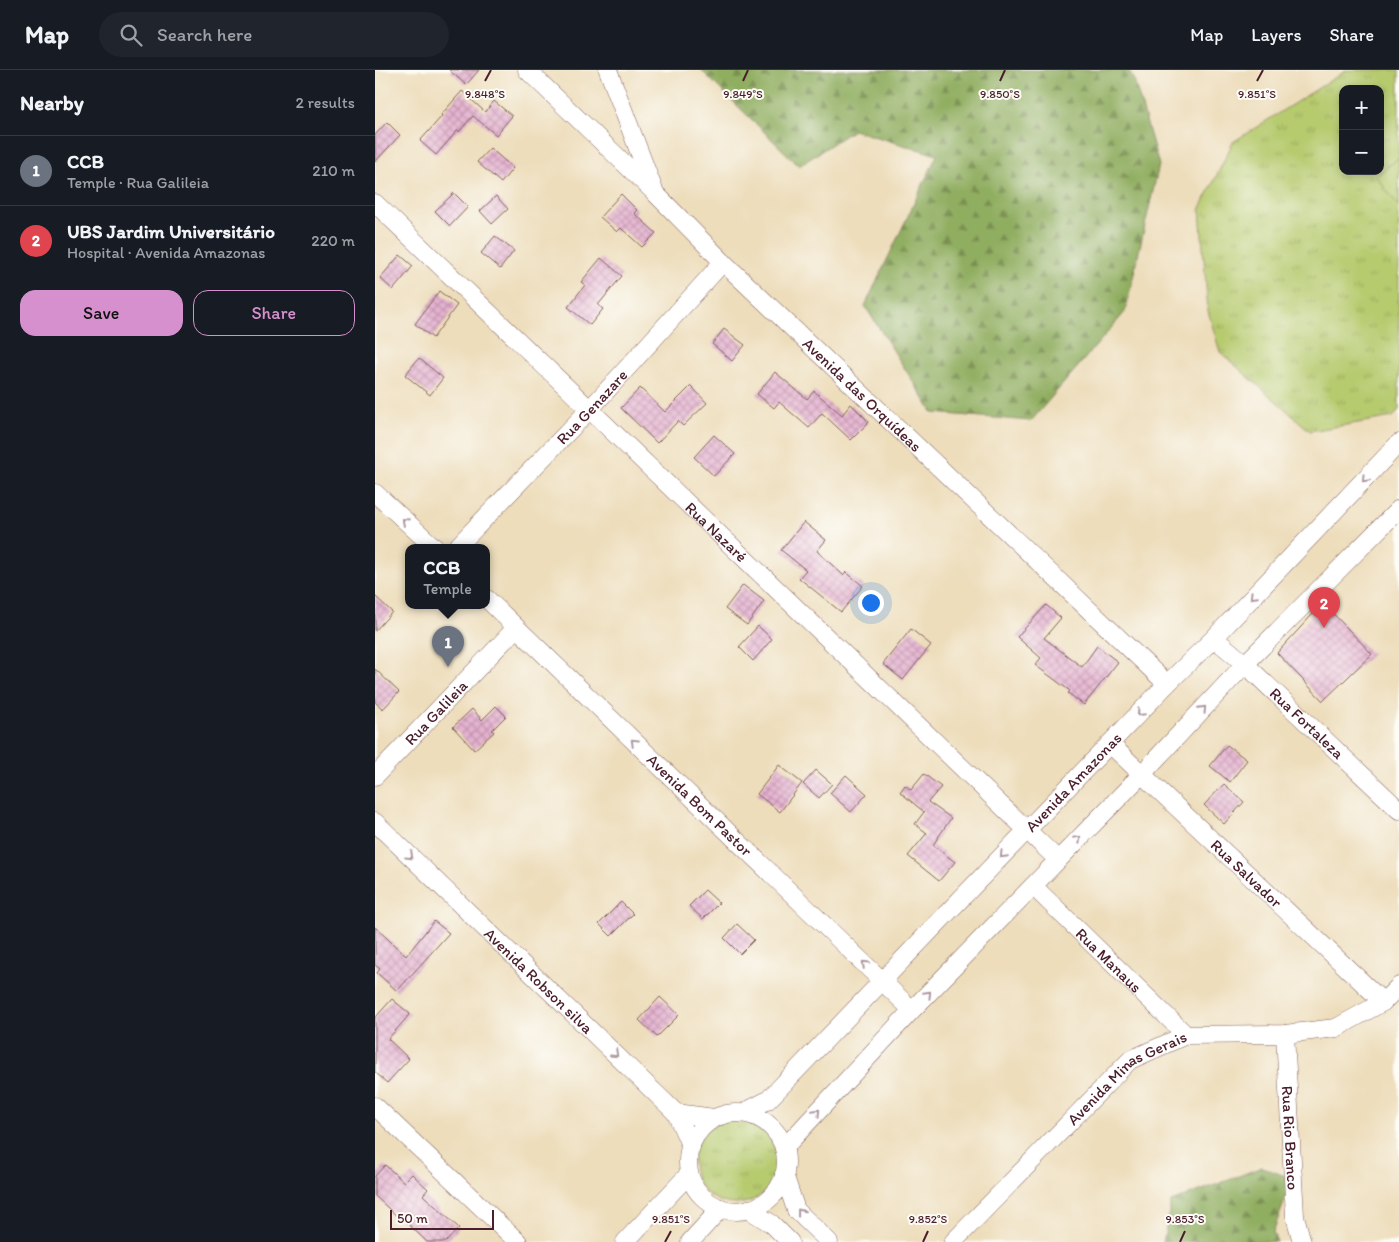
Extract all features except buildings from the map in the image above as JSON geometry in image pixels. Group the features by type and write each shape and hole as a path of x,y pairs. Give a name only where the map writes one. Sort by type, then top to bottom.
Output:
{"street":[{"path":"527,70 655,193"},
{"name":"Avenida das Orquídeas","path":"608,70 655,193 723,262 1167,684"},
{"name":"Rua Nazaré","path":"375,203 1058,860"},
{"name":"Rua Genazare","path":"460,544 590,409 723,262"},
{"name":"Avenida Amazonas","path":"743,1113 768,1100 1167,684 1214,638 1399,443"},
{"path":"375,494 431,544"},
{"path":"784,1148 912,1010 1142,774 1245,664 1399,509"},
{"name":"Avenida Bom Pastor","path":"490,602 912,1010"},
{"name":"Rua Galileia","path":"375,776 516,628"},
{"name":"Rua Fortaleza","path":"1214,638 1245,664 1399,810"},
{"name":"Rua Salvador","path":"1110,744 1383,1002"},
{"name":"Avenida Robson silva","path":"375,822 676,1113 691,1147"},
{"name":"Rua Manaus","path":"1033,886 1186,1035"},
{"name":"Avenida Minas Gerais","path":"953,1242 1130,1060 1186,1035 1285,1034 1336,1028 1383,1002 1399,986"},
{"name":"Rua Rio Branco","path":"1285,1034 1295,1216 1302,1242"},
{"path":"375,1106 518,1242"},
{"path":"676,1113 714,1118"},
{"path":"728,1113 743,1113 769,1124 778,1135 784,1148 786,1161 784,1174 779,1186 771,1196 761,1204 748,1209 734,1211 721,1208 707,1201 696,1189 689,1174 688,1158 692,1141 702,1127 714,1118 728,1113"},
{"path":"625,1242 689,1174"},
{"path":"784,1174 796,1210 829,1242"},
{"path":"690,1242 721,1208"},
{"path":"748,1209 772,1224 790,1242"}],"green space":[{"path":"701,70 1128,70 1134,80 1159,165 1125,312 1031,421 933,413 865,306 937,155 853,130 799,166"},
{"path":"1347,70 1399,70 1399,410 1393,417 1310,431 1220,352 1208,311 1200,210 1233,142"},
{"path":"1399,158 1399,207 1376,176 1384,175 1384,170"},
{"path":"735,1120 751,1123 765,1132 774,1146 777,1162 774,1178 765,1192 751,1201 735,1204 719,1201 705,1192 696,1178 693,1162 696,1146 705,1132 719,1123"},
{"path":"1262,1167 1293,1179 1273,1232 1277,1242 1163,1242 1171,1202"}],"place":[{"name":"UBS Jardim Universitário","path":"1324,628"},
{"name":"CCB","path":"448,667"}]}
